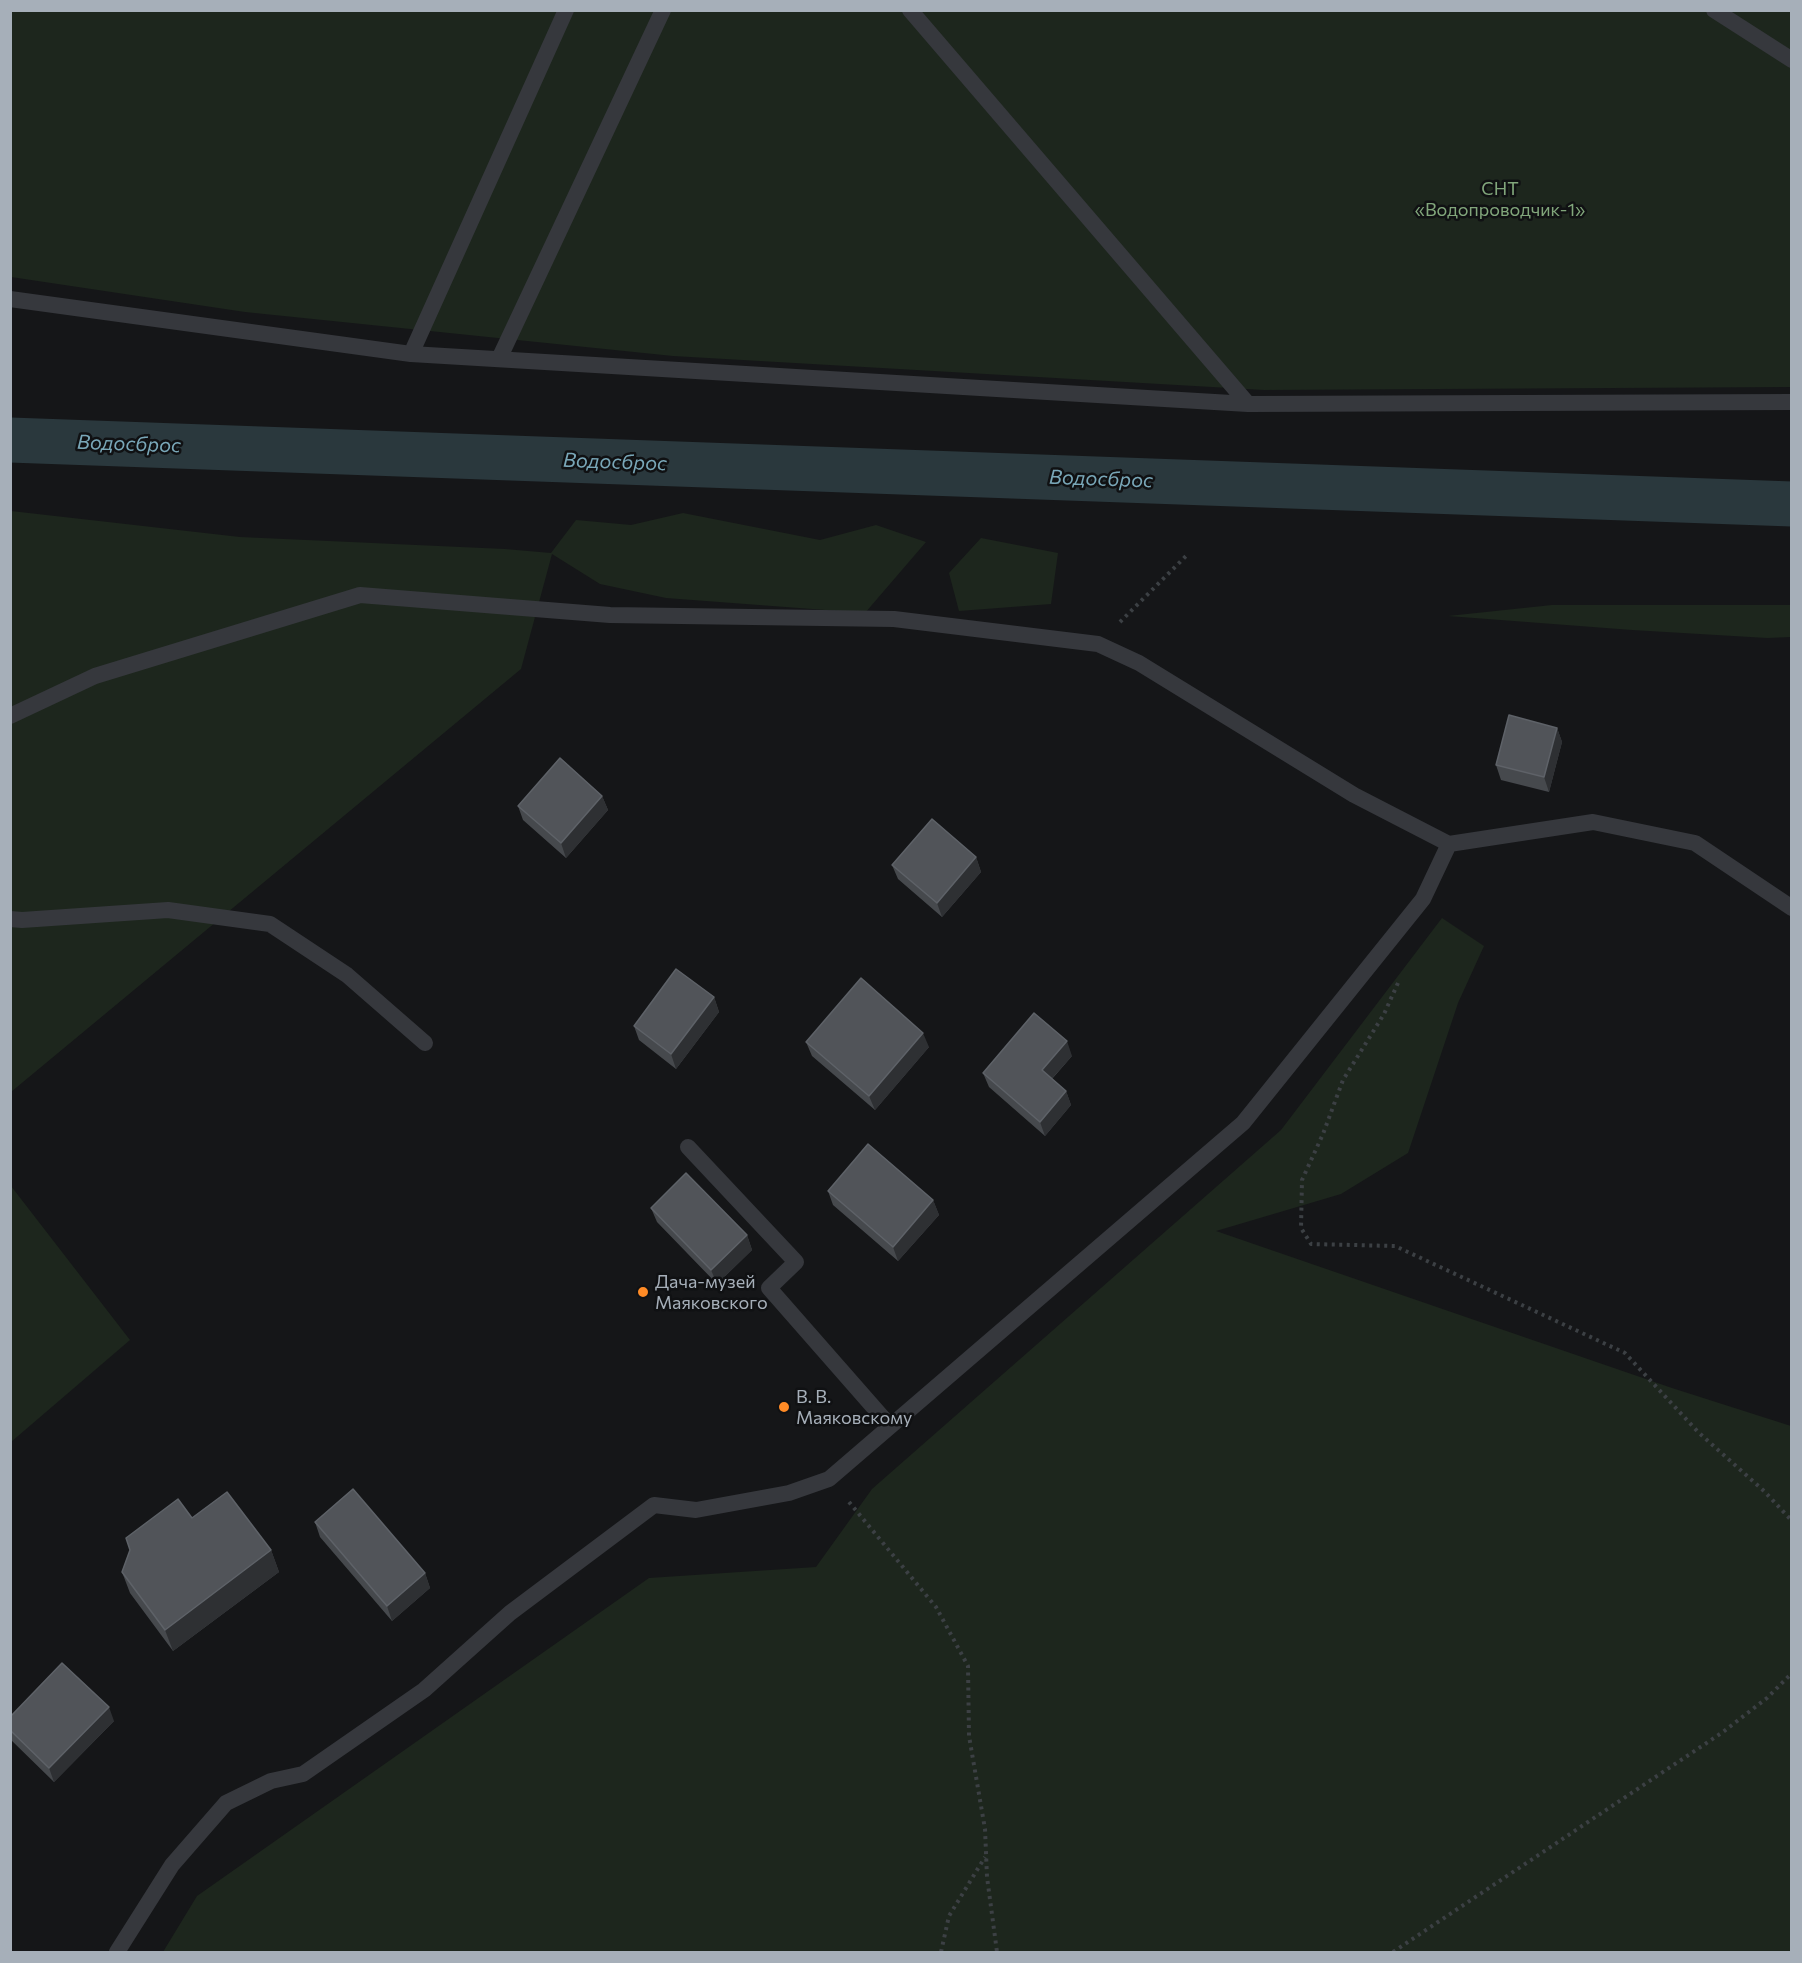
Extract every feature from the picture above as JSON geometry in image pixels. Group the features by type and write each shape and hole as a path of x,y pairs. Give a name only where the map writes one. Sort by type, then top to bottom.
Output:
{"lane":[{"path":"411,354 566,10"},
{"path":"499,359 663,10"},
{"path":"910,10 1248,404"},
{"path":"1714,10 1791,60"},
{"path":"10,299 411,354 1248,404 1791,402"},
{"path":"10,716 94,676 360,596 610,615 894,618 1098,644 1139,663 1354,795 1449,844 1593,822 1695,843 1791,908"},
{"path":"117,1953 172,1865 226,1803 271,1781 303,1774 424,1690 510,1613 654,1505 696,1509 789,1493 829,1479 1243,1123 1423,899 1449,844"},
{"path":"10,919 168,910 270,924 347,975 425,1043"},
{"path":"688,1147 796,1262 769,1288 890,1426"}],"path":[{"path":"1098,644 1188,554"},
{"path":"1402,975 1384,1014 1343,1080 1323,1134 1302,1180 1301,1228 1311,1244 1395,1246 1625,1353 1698,1432 1764,1491 1791,1521"},
{"path":"829,1479 936,1607 968,1666 969,1736 985,1829 985,1857 997,1953"},
{"path":"1393,1953 1723,1732 1767,1698 1791,1673"},
{"path":"941,1953 949,1916 985,1857"}],"green space":[{"name":"СНТ «Водопроводчик-1»","path":"10,11 1791,11 1791,387 1264,390 673,356 245,312 11,277"},
{"path":"11,511 240,537 551,553 576,520 631,525 683,513 820,540 876,525 926,542 865,613 666,598 600,584 552,554 521,669 11,1092"},
{"path":"981,538 1058,553 1051,604 959,611 949,573"},
{"path":"1552,605 1791,605 1791,637 1767,638 1632,630 1448,616"},
{"path":"1442,918 1484,946 1458,1003 1408,1153 1341,1194 1216,1231 1672,1388 1791,1426 1791,1952 163,1952 197,1896 649,1578 816,1567 872,1489 1281,1130"},
{"path":"11,1186 130,1340 10,1442"}],"building":[{"path":"1509,715 1557,728 1544,777 1496,765"},
{"path":"560,758 602,796 561,843 518,806"},
{"path":"932,819 976,857 937,903 892,865"},
{"path":"676,969 714,997 671,1054 634,1026"},
{"path":"861,978 923,1033 869,1096 806,1042"},
{"path":"1034,1013 1067,1041 1042,1070 1066,1091 1040,1122 983,1073"},
{"path":"868,1144 933,1200 893,1247 828,1191"},
{"path":"686,1173 747,1235 711,1270 651,1208"},
{"path":"353,1489 425,1573 387,1606 315,1522"},
{"path":"227,1492 271,1550 165,1630 122,1572 130,1550 126,1538 178,1499 192,1518"},
{"path":"62,1663 109,1707 49,1768 10,1730 10,1717"}],"waterway":[{"name":"Водосброс","path":"10,440 1792,504"}],"place":[{"name":"Дача-музей Маяковского","path":"643,1292"},
{"name":"В. В. Маяковскому","path":"784,1407"}]}
